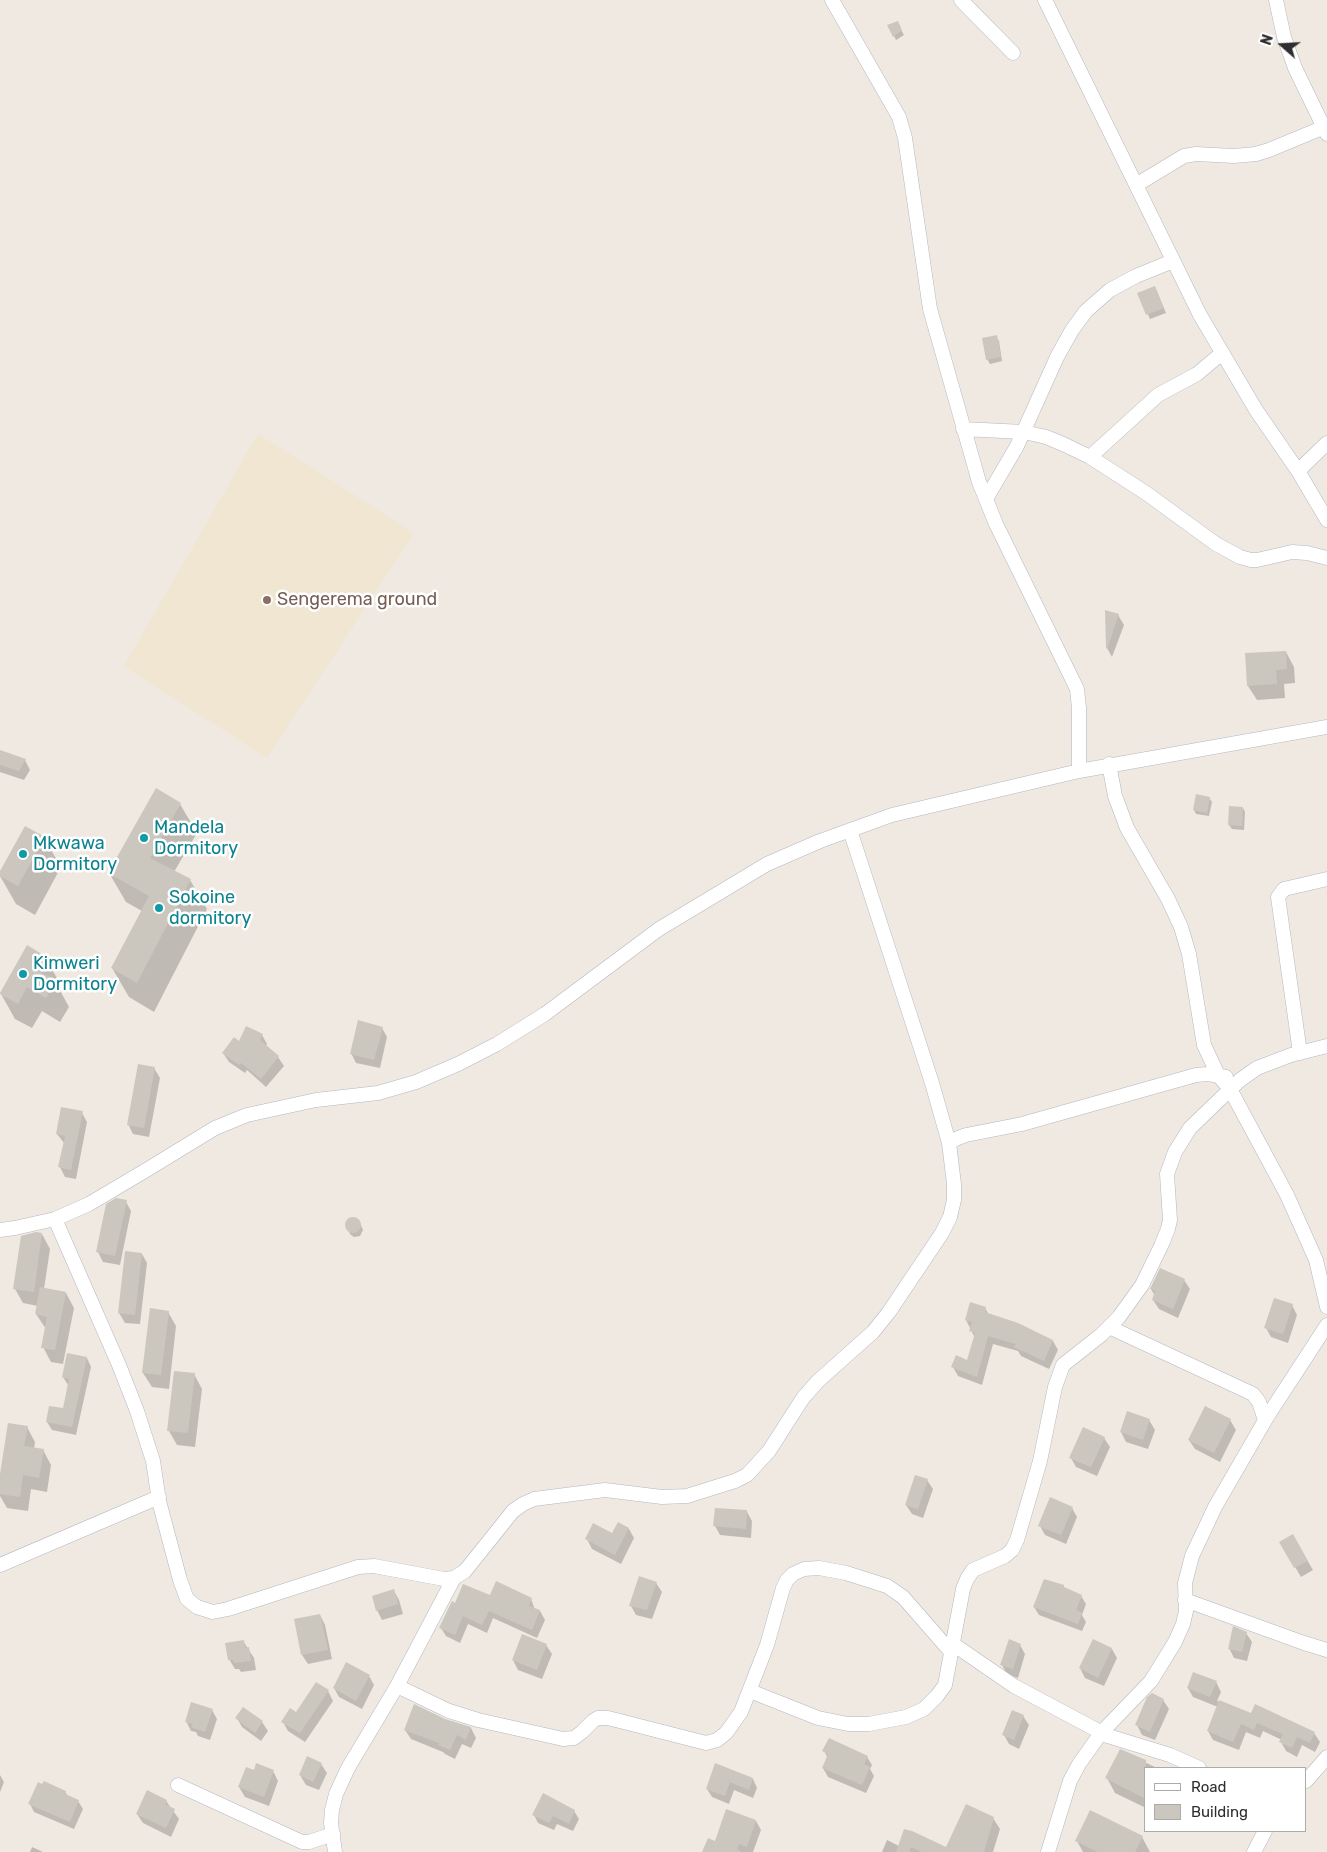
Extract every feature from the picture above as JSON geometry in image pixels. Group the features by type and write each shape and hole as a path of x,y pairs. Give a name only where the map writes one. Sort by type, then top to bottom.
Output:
{"street":[{"path":"832,0 899,117 905,138 930,308 963,429 986,499 1040,616 1077,689 1079,708 1079,771"},
{"path":"961,0 1013,53"},
{"path":"1045,0 1200,315 1256,410 1298,471 1327,520"},
{"path":"1136,185 1184,156 1196,154 1234,156 1256,154 1326,130 1295,68 1284,37 1276,0"},
{"path":"986,499 1024,432 1057,357 1072,330 1086,311 1110,290 1136,276 1173,261"},
{"path":"1090,457 1158,395 1197,374 1222,353"},
{"path":"963,429 1024,432 1046,437 1090,457 1146,493 1216,544 1250,560 1292,552 1307,552 1327,558"},
{"path":"1298,471 1327,443"},
{"path":"0,1230 55,1219 89,1204 215,1128 230,1121 274,1108 316,1100 378,1093 416,1082 458,1064 497,1044 544,1014 659,929 768,864 850,830 892,816 1109,764 1327,727"},
{"path":"1109,764 1115,796 1127,828 1182,927 1189,954 1204,1045 1218,1075"},
{"path":"55,1219 119,1365 137,1411 153,1461 159,1497 180,1580 187,1599 197,1607 213,1612 228,1609 358,1567 374,1566 444,1579 454,1578 465,1571 513,1510 534,1499 605,1490 662,1497 687,1496 735,1481 747,1475 769,1451 803,1398 818,1381 873,1332 889,1312 942,1233 950,1217 954,1200 949,1144 932,1083 850,830"},
{"path":"1300,1053 1278,897 1284,889 1327,879"},
{"path":"750,1691 818,1718 848,1724 869,1724 906,1717 924,1709 937,1696 945,1685 963,1589 967,1579 974,1570 1005,1556 1012,1550 1017,1540 1040,1461 1055,1387 1063,1365 1118,1318 1142,1285 1168,1229 1170,1220 1167,1174 1174,1152 1190,1128 1235,1084 1257,1068 1327,1046"},
{"path":"949,1144 966,1135 1022,1124 1196,1075 1218,1075 1235,1084 1251,1126 1299,1221 1316,1260 1327,1307"},
{"path":"1048,1852 1070,1781 1101,1733 1151,1681 1164,1662 1183,1624 1186,1611 1185,1582 1192,1556 1215,1507 1265,1420 1327,1326"},
{"path":"1109,1327 1253,1394 1259,1402 1265,1420"},
{"path":"0,1566 159,1497"},
{"path":"397,1686 449,1711 478,1720 563,1739 574,1738 598,1718 608,1718 706,1743 716,1740 726,1733 741,1712 767,1644 787,1580 793,1574 804,1569 819,1568 846,1573 887,1586 903,1597 952,1648 1014,1686 1101,1733 1170,1755 1198,1767"},
{"path":"335,1852 332,1810 336,1794 348,1768 397,1686 454,1578"},
{"path":"1185,1600 1327,1650"},
{"path":"1307,1780 1327,1757"},
{"path":"178,1785 302,1842 309,1842 333,1834"},
{"path":"1254,1852 1264,1832"}],"shaded area":[{"name":"Sengerema ground","path":"258,434 414,533 267,758 124,666"}],"building":[{"path":"898,21 902,30 893,37 887,25"},
{"path":"1155,286 1164,308 1146,315 1137,293"},
{"path":"997,335 1001,357 986,360 982,338"},
{"path":"1105,610 1119,614 1107,649 1106,648"},
{"path":"1286,651 1287,669 1276,670 1277,684 1247,686 1245,653"},
{"path":"0,750 26,759 19,771 0,765"},
{"path":"156,788 181,803 150,858 191,879 137,983 111,968 149,896 108,873"},
{"path":"1196,794 1210,797 1207,813 1193,810"},
{"path":"1229,806 1243,807 1242,826 1228,825"},
{"name":"Mkwawa Dormitory","path":"25,826 45,837 18,886 0,876 0,871"},
{"name":"Kimweri Dormitory","path":"27,945 45,956 37,970 56,981 46,998 27,987 18,1004 0,993"},
{"path":"358,1020 383,1027 374,1060 350,1054"},
{"path":"246,1026 263,1034 260,1040 279,1056 261,1079 241,1063 239,1065 222,1053 234,1037 239,1041"},
{"path":"138,1064 155,1067 144,1128 127,1125"},
{"path":"61,1107 83,1111 71,1170 58,1167 65,1136 56,1134"},
{"path":"116,1198 127,1200 115,1256 96,1252 106,1204"},
{"path":"350,1217 356,1217 361,1222 359,1231 350,1233 345,1228 345,1222"},
{"path":"36,1232 42,1233 34,1292 13,1289 21,1236"},
{"path":"125,1251 142,1253 135,1315 118,1313"},
{"path":"1160,1268 1185,1279 1173,1309 1152,1300 1155,1291 1150,1289"},
{"path":"40,1287 66,1292 55,1350 41,1348 47,1317 35,1314"},
{"path":"1274,1298 1293,1304 1283,1334 1264,1328"},
{"path":"970,1302 986,1307 985,1312 1018,1323 1053,1340 1044,1361 1014,1347 1016,1344 988,1336 977,1377 951,1367 956,1355 967,1360 975,1333 969,1331 972,1322 965,1320"},
{"path":"150,1308 169,1311 161,1375 142,1373"},
{"path":"67,1353 87,1357 72,1427 46,1422 49,1406 63,1408 69,1379 62,1377"},
{"path":"174,1371 195,1373 188,1433 167,1431"},
{"path":"1205,1406 1231,1419 1214,1453 1188,1440"},
{"path":"1127,1411 1150,1419 1143,1440 1120,1432"},
{"path":"8,1423 28,1426 24,1446 44,1449 39,1478 23,1475 20,1497 0,1494 0,1474"},
{"path":"1083,1427 1105,1437 1091,1467 1069,1458"},
{"path":"915,1475 928,1479 918,1509 905,1505"},
{"path":"1050,1497 1073,1507 1061,1535 1038,1526"},
{"path":"715,1508 747,1510 746,1529 713,1526"},
{"path":"618,1522 629,1528 615,1555 585,1539 593,1523 612,1533"},
{"path":"1293,1534 1308,1561 1294,1568 1279,1542"},
{"path":"639,1576 657,1582 647,1610 629,1606"},
{"path":"1044,1579 1064,1585 1064,1587 1082,1595 1076,1610 1082,1613 1078,1624 1033,1607"},
{"path":"496,1581 532,1598 529,1606 540,1610 532,1630 489,1611 482,1625 463,1616 455,1635 439,1628 452,1601 455,1603 463,1584 490,1595"},
{"path":"394,1589 398,1604 376,1611 372,1596"},
{"path":"320,1614 328,1650 301,1655 294,1619"},
{"path":"1233,1626 1247,1632 1242,1652 1228,1649"},
{"path":"522,1634 547,1644 537,1670 512,1660"},
{"path":"1009,1639 1021,1644 1013,1669 1000,1665"},
{"path":"1093,1639 1112,1648 1098,1678 1079,1668"},
{"path":"244,1640 245,1648 249,1647 251,1661 234,1663 233,1660 228,1660 225,1643"},
{"path":"346,1662 370,1675 356,1701 333,1688"},
{"path":"1193,1672 1217,1681 1210,1697 1187,1688"},
{"path":"316,1682 329,1690 300,1733 281,1722 290,1708 296,1712"},
{"path":"1152,1693 1164,1699 1150,1732 1135,1725 1147,1697"},
{"path":"1219,1700 1251,1713 1255,1704 1315,1732 1310,1743 1297,1737 1292,1748 1279,1742 1283,1734 1257,1723 1254,1730 1241,1724 1233,1742 1207,1731"},
{"path":"191,1702 213,1709 205,1732 191,1727 193,1724 185,1722"},
{"path":"414,1704 445,1719 471,1727 466,1740 457,1735 450,1750 438,1745 439,1743 404,1730"},
{"path":"243,1707 263,1721 255,1733 235,1718"},
{"path":"1012,1710 1024,1715 1014,1740 1002,1735"},
{"path":"829,1738 868,1756 864,1764 870,1767 862,1785 822,1768 828,1754 822,1751"},
{"path":"1120,1749 1146,1760 1146,1767 1144,1767 1144,1798 1105,1778"},
{"path":"307,1756 322,1763 313,1782 299,1775"},
{"path":"256,1763 274,1770 264,1797 238,1787 246,1767 254,1770"},
{"path":"715,1763 753,1778 749,1790 730,1782 725,1796 706,1789"},
{"path":"44,1781 66,1791 65,1794 79,1800 70,1822 28,1804 38,1782 42,1784"},
{"path":"147,1790 167,1800 165,1804 175,1809 166,1828 136,1814"},
{"path":"543,1793 575,1810 569,1824 553,1816 549,1823 532,1815"},
{"path":"966,1804 994,1817 984,1852 922,1852 911,1847 909,1852 896,1852 904,1829 946,1847"},
{"path":"726,1809 756,1820 747,1847 739,1844 737,1849 741,1852 702,1852 708,1838 715,1841"},
{"path":"1090,1810 1143,1836 1135,1852 1098,1852 1075,1841"}],"place":[{"name":"Sengerema ground","path":"267,600"},
{"name":"Mandela Dormitory","path":"144,838"},
{"name":"Mkwawa Dormitory","path":"23,854"},
{"name":"Sokoine dormitory","path":"159,908"},
{"name":"Kimweri Dormitory","path":"23,974"}]}
